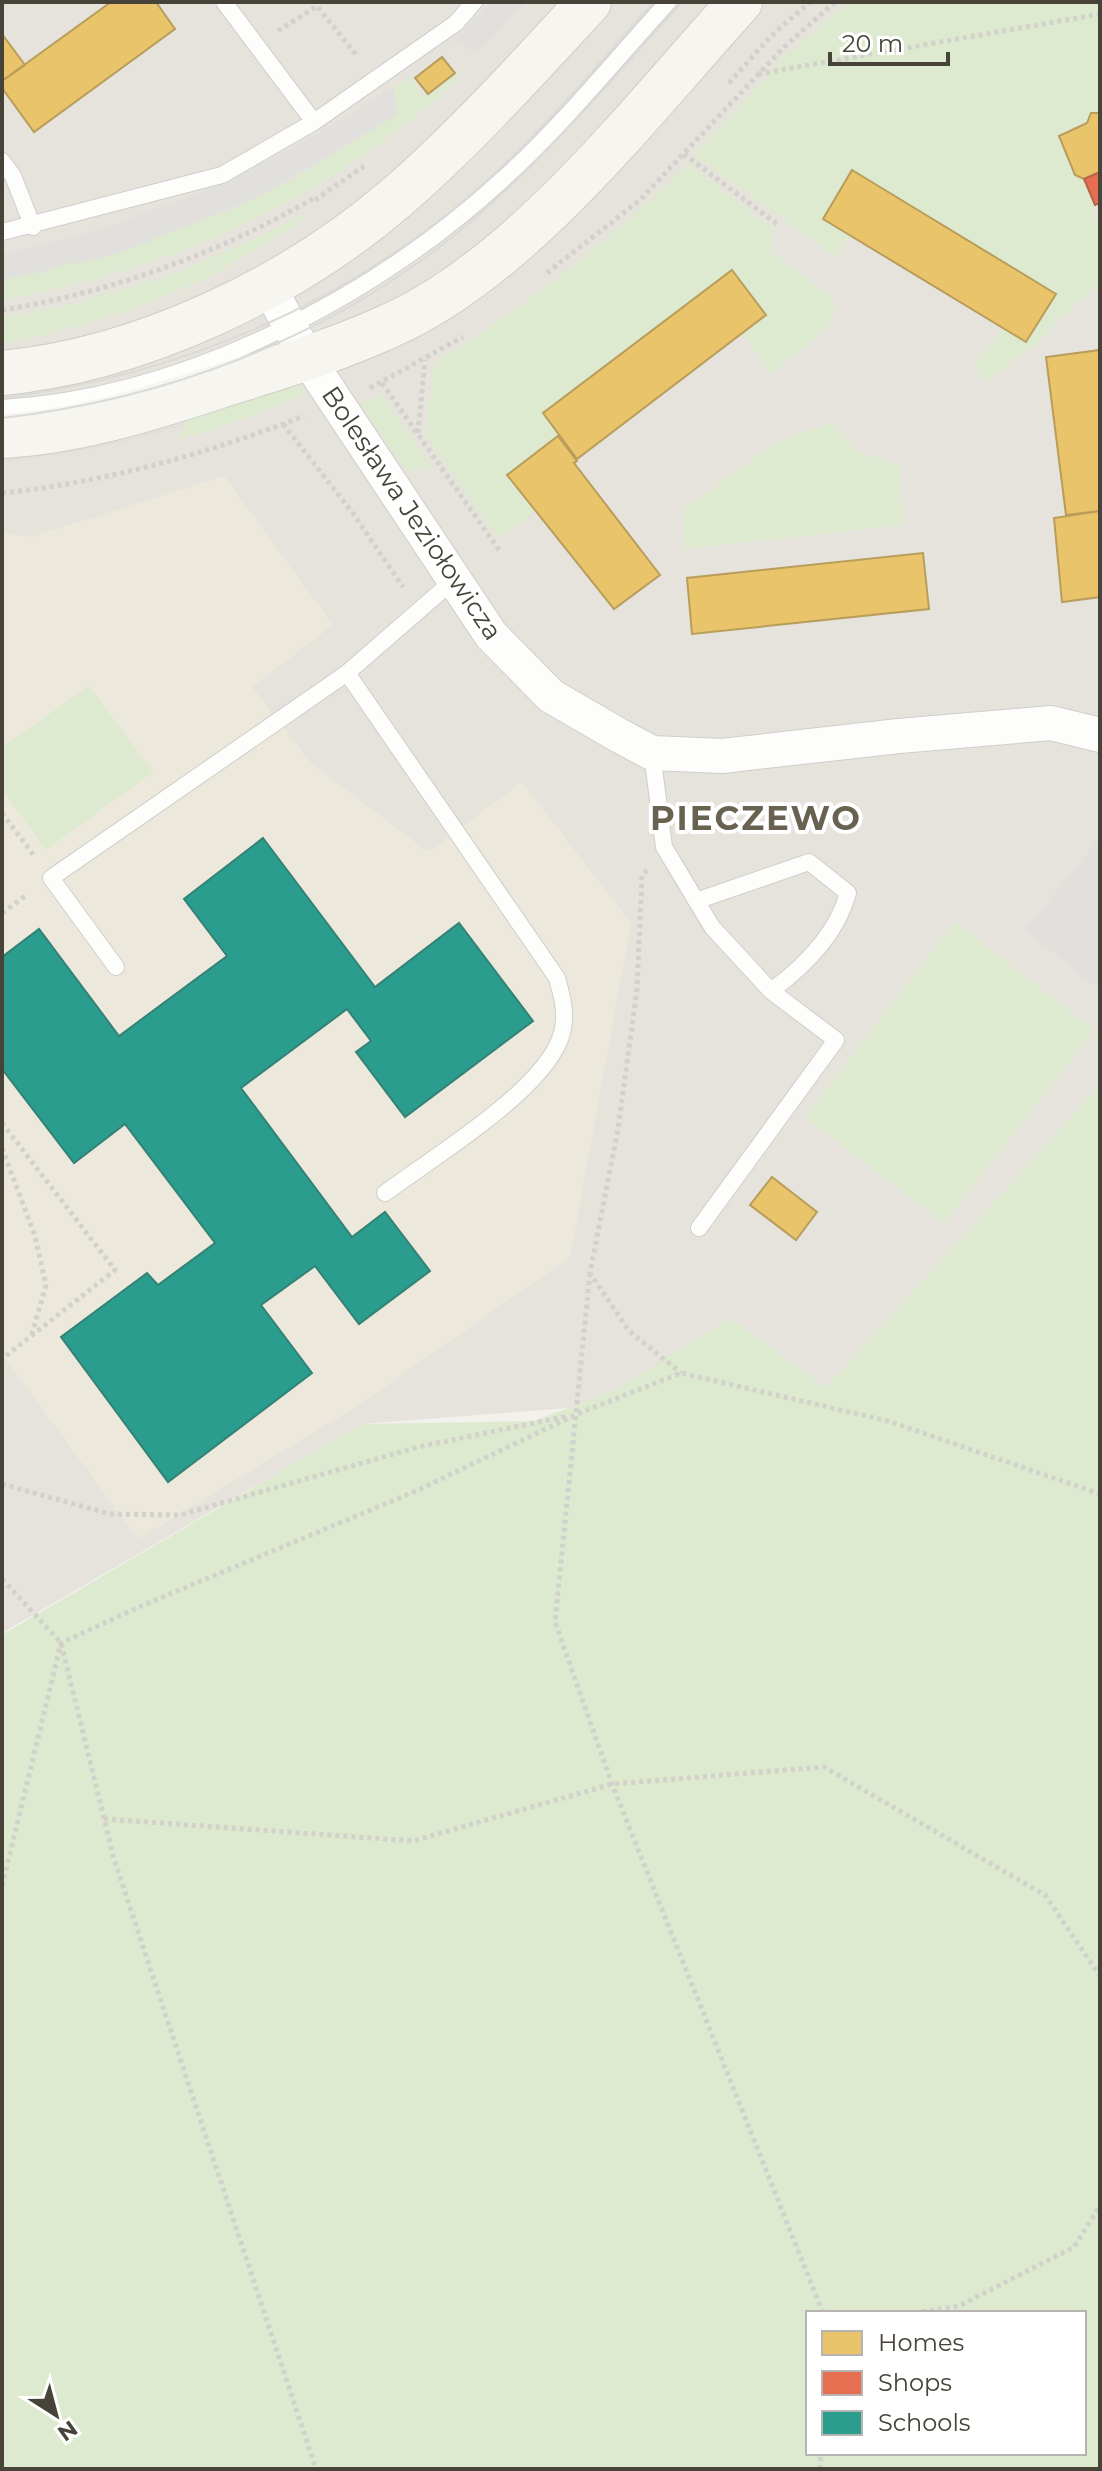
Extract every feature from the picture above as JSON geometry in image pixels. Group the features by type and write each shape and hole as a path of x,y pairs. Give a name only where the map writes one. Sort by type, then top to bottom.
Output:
{"street":[{"path":"2,373 105,354 224,308 268,285 396,199 487,112 589,2"},
{"path":"2,436 145,411 298,342 402,320 492,261 546,213 740,2"},
{"name":"Bolesława Jeziołowicza","path":"268,285 298,342 491,635 551,696 652,753 722,756 1051,723 1100,735"}],"lane":[{"path":"224,2 314,122"},
{"path":"2,232 33,227 222,175 314,122 456,23 474,2"},
{"path":"2,408 119,388 298,342 373,280 444,230 505,178 668,2"},
{"path":"2,161 13,176 33,227"},
{"path":"116,967 51,878 347,673 455,579"},
{"path":"347,673 557,978 565,1006 560,1039 542,1068 518,1094 385,1193"},
{"path":"652,753 664,847 712,927 771,991 836,1040 699,1228"},
{"path":"696,901 809,862 848,893 840,921 794,975 771,991"}],"path":[{"path":"272,34 319,4 356,58 368,51"},
{"path":"757,74 1100,14"},
{"path":"684,154 777,224"},
{"path":"2,310 72,296 170,266 247,234 314,198"},
{"path":"418,434 425,360"},
{"path":"382,383 499,550"},
{"path":"2,493 119,475 205,452 309,414"},
{"path":"283,424 352,512 409,596"},
{"path":"2,813 51,878"},
{"path":"664,847 642,876 635,1006 618,1129 590,1273 555,1622 612,1784 822,2311"},
{"path":"2,1123 115,1270 2,1359"},
{"path":"2,1148 35,1236 46,1285 31,1337"},
{"path":"590,1273 629,1331 681,1373 888,1421 1100,1494"},
{"path":"61,1643 416,1491 577,1414 681,1373"},
{"path":"2,1484 110,1514 180,1515 418,1447 577,1414"},
{"path":"2,1579 61,1643 104,1819 316,2469"},
{"path":"2,1886 61,1643"},
{"path":"104,1819 413,1841 612,1784 824,1767 1045,1895 1100,1976"},
{"path":"927,2311 959,2306 1074,2247 1100,2206"}],"shaded area":[{"path":"2,2 1100,2 1100,1085 826,1388 362,1424 2,1633"},
{"path":"492,2 527,2 477,53 452,41"},
{"path":"394,87 397,115 260,196 120,253 75,265 73,261 42,272 2,280 2,254 101,229 194,195 294,148"},
{"path":"197,405 185,425 152,435 83,451 2,462 2,446"},
{"path":"224,476 333,625 252,687 311,763 428,852 522,782 631,923 570,1257 354,1408 138,1539 2,1354 2,533 31,537"},
{"path":"1100,838 1100,990 1025,930"}],"green space":[{"path":"849,2 1100,2 1100,113 1059,137 1075,175 1084,179 1095,205 1092,214 1100,231 1100,284 1051,327 1047,337 1045,333 1041,340 985,382 973,365 1003,329 1026,342 1055,295 852,171 823,219 850,236 836,257 695,155 786,55"},
{"path":"464,68 456,78 458,80 355,161 247,223 190,248 131,268 2,300 2,280 42,272 74,260 75,265 222,214 295,178 396,115 394,87 410,77 425,98"},
{"path":"688,163 773,229 771,251 827,294 835,307 831,322 816,338 771,373 742,333 766,315 731,270 543,413 558,436 508,475 538,509 499,539 426,436 434,364 567,271 629,219"},
{"path":"309,212 296,225 245,256 179,290 75,327 2,344 2,318 73,304 184,271"},
{"path":"291,380 308,393 229,424 180,439 179,434 186,431 185,425 197,405"},
{"path":"381,394 433,468 406,471 360,405"},
{"path":"831,423 858,452 899,465 903,525 685,549 683,510 777,442"},
{"path":"89,686 153,772 46,850 2,789 2,747"},
{"path":"955,922 1094,1030 944,1223 805,1117"},
{"path":"1100,1085 1100,2469 2,2469 2,1635 362,1424 534,1421 616,1390 730,1318 826,1388"}],"building: Homes":[{"path":"111,2 156,2 175,29 34,132 2,88 2,81"},
{"path":"2,34 25,65 2,81"},
{"path":"442,57 455,73 428,94 415,78"},
{"path":"1091,113 1100,113 1100,172 1084,179 1075,175 1059,136 1087,123"},
{"path":"852,170 1056,294 1026,342 823,219"},
{"path":"732,270 766,315 577,459 543,413"},
{"path":"1100,350 1100,511 1066,515 1046,357"},
{"path":"558,436 577,461 574,463 660,575 614,609 507,475"},
{"path":"1100,511 1100,597 1062,602 1054,518"},
{"path":"923,553 929,609 692,634 687,578"},
{"path":"772,1177 817,1212 796,1240 750,1205"}],"building: Shops":[{"path":"1100,172 1100,203 1095,205 1084,179"}],"building: Schools":[{"path":"263,838 375,987 459,923 533,1021 405,1117 356,1052 371,1041 347,1009 241,1088 352,1237 385,1212 430,1271 359,1324 315,1266 261,1305 312,1373 168,1482 61,1337 147,1273 158,1285 215,1243 125,1124 74,1163 2,1069 2,957 39,929 119,1036 227,956 184,899"}],"tram line":[{"path":"2,398 66,388 130,373 192,353 253,330 312,302 368,270 423,233 498,170 567,100 654,2"},
{"path":"2,418 125,396 184,379 243,358 355,304 407,270 488,207 574,122 682,2"}],"district":[{"name":"PIECZEWO","path":"756,818"}]}
